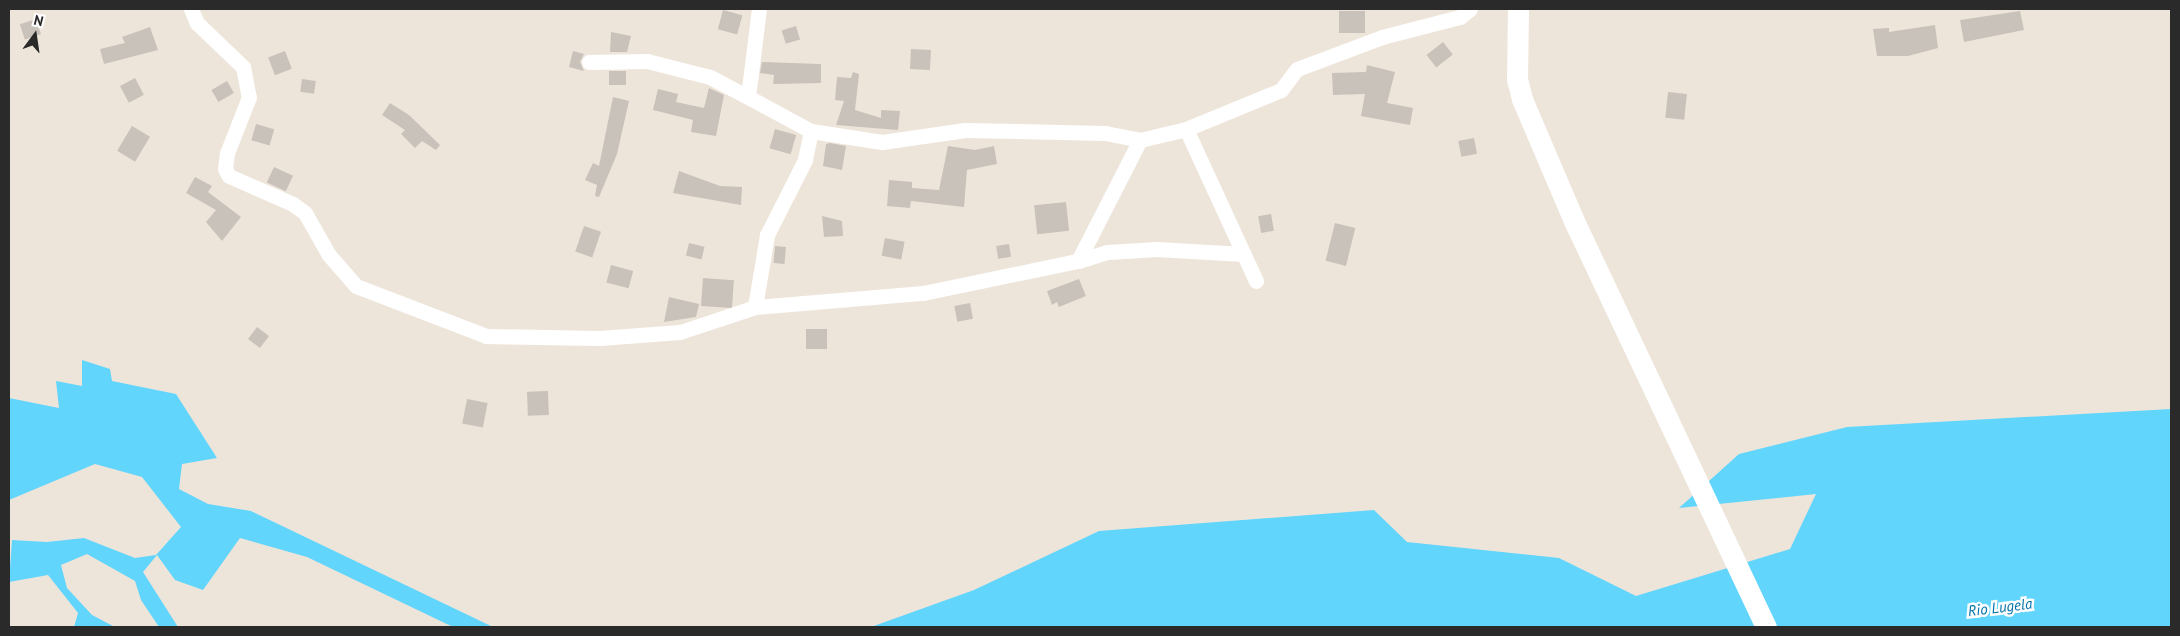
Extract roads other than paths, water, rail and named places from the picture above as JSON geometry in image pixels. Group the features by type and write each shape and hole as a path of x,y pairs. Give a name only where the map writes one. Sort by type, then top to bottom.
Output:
{"main road":[{"path":"1518,9 1517,70 1522,100 1575,223 1766,627"}],"street":[{"path":"191,9 197,23 243,67 249,97 227,153 225,169 229,176 294,204 305,213 329,255 356,286 486,336 600,338 680,332 755,308 923,293 1078,261 1108,252 1156,249 1244,254"},
{"path":"748,97 759,9"},
{"path":"589,62 647,61 710,77 811,131 882,142 965,130 1105,133 1140,140 1186,129 1282,90 1297,69 1382,37 1460,17 1470,9"},
{"path":"1186,129 1256,281"},
{"path":"755,308 768,235 805,160 811,131"},
{"path":"1078,261 1140,140"}],"water":[{"path":"82,360 110,369 112,381 176,394 217,458 182,464 179,489 208,504 251,511 493,627 453,627 307,557 240,538 203,590 175,580 157,555 143,572 178,627 159,627 141,600 135,581 87,554 61,565 67,588 92,615 115,627 74,627 78,613 48,575 9,582 12,540 47,542 84,538 135,558 156,555 181,527 142,477 95,464 9,500 9,398 59,408 56,381 82,386"},
{"name":"Rio Lugela","path":"2171,409 2171,627 871,627 974,590 1099,531 1374,510 1407,542 1559,558 1636,596 1790,549 1816,494 1679,508 1739,454 1847,427"}]}
